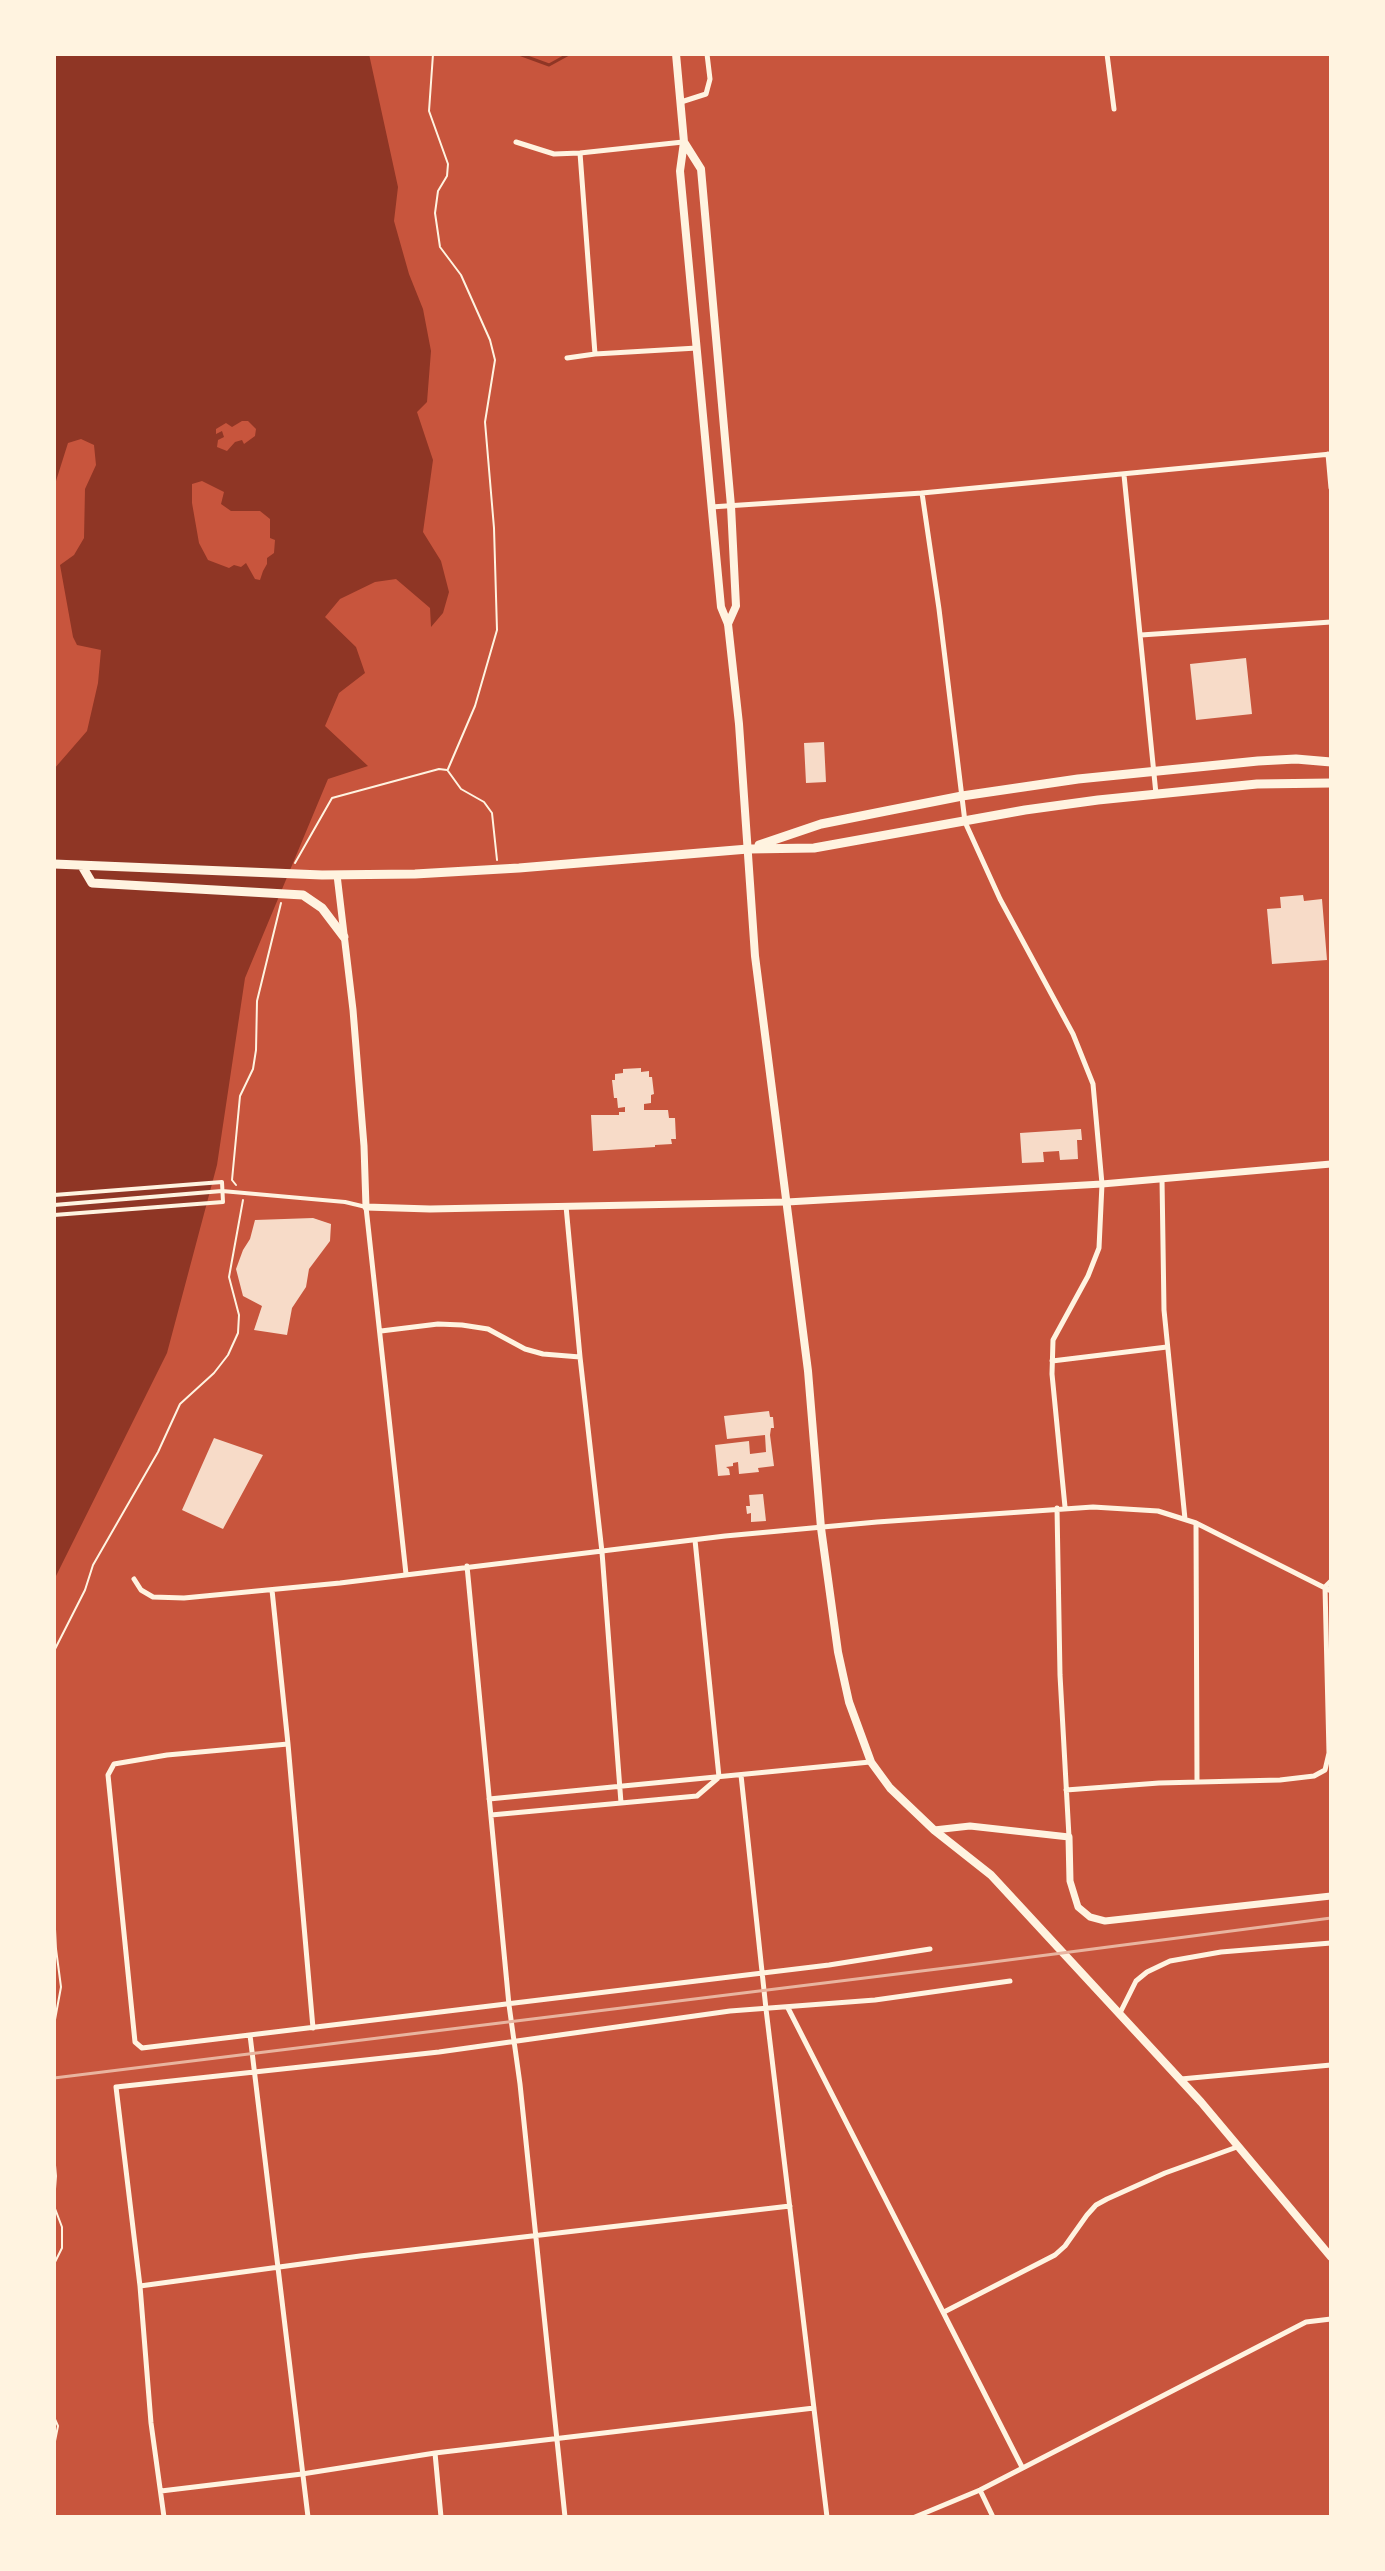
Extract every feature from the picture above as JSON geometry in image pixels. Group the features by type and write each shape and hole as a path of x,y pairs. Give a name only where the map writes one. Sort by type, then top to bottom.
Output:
{"main road":[{"path":"676,54 684,142 680,171 721,607 728,624 755,956 811,1403 821,1528 849,1702 871,1762 890,1788 934,1830 991,1875 1180,2079 1331,2257"},
{"path":"684,142 701,169 731,506 736,606 728,624"},
{"path":"748,849 821,824 962,796 1154,770 1296,759 1331,762"},
{"path":"54,864 322,875 498,869 748,849 814,848 1025,810 1288,782 1331,783"},
{"path":"82,866 92,883 303,895 322,908 344,937"}],"street":[{"path":"680,102 706,94 710,79 707,54"},
{"path":"1107,54 1114,109"},
{"path":"516,142 554,154 684,142"},
{"path":"580,153 595,354"},
{"path":"567,358 697,348"},
{"path":"711,507 922,493 1330,454 1331,488"},
{"path":"1124,475 1156,794"},
{"path":"922,493 965,822 1000,899 1085,1058 1093,1084 1102,1184 1099,1248 1053,1340 1052,1361 1065,1507"},
{"path":"1141,635 1331,622"},
{"path":"337,875 364,1146 366,1207 406,1574"},
{"path":"54,1205 222,1191 345,1202 366,1207 430,1209 787,1202 1102,1184 1331,1164"},
{"path":"1162,1179 1167,1347 1185,1519"},
{"path":"54,1195 222,1182 223,1202 54,1215"},
{"path":"566,1206 602,1552 621,1803"},
{"path":"381,1331 438,1324 462,1325 488,1329 534,1351 580,1357"},
{"path":"1052,1361 1167,1347"},
{"path":"134,1579 141,1590 153,1597 184,1598 695,1540 1065,1507 1132,1508 1185,1519 1328,1589"},
{"path":"1057,1508 1060,1675 1070,1881 1078,1907 1090,1917 1105,1921 1331,1896"},
{"path":"1196,1523 1197,1782"},
{"path":"695,1540 719,1777"},
{"path":"467,1566 512,2043 520,2084 565,2517"},
{"path":"1066,1790 1280,1780 1314,1776 1325,1770 1329,1753 1328,1589 1331,1581"},
{"path":"272,1590 313,2028"},
{"path":"288,1744 167,1755 114,1764 108,1775 135,2042 142,2048 509,2005 930,1949"},
{"path":"489,1799 871,1762"},
{"path":"741,1775 827,2517"},
{"path":"491,1815 697,1796 719,1777"},
{"path":"934,1830 970,1826 1069,1837"},
{"path":"1120,2014 1136,1981 1170,1961 1221,1952 1331,1943"},
{"path":"164,2517 151,2423 140,2286 116,2087 512,2043 730,2011 913,1995 1010,1981"},
{"path":"788,2008 1022,2467"},
{"path":"250,2035 308,2517"},
{"path":"1180,2079 1331,2065"},
{"path":"944,2312 1055,2255 1087,2215 1107,2199 1165,2173 1238,2147"},
{"path":"140,2286 790,2206"},
{"path":"915,2517 980,2490 1306,2322 1331,2319"},
{"path":"161,2491 302,2474 435,2453 814,2408"},
{"path":"435,2453 441,2517"},
{"path":"980,2490 993,2517"}],"path":[{"path":"433,54 429,111 448,164 447,176 438,191 435,213 440,247 461,275 490,340 495,360 485,422 494,528 497,630 475,706 447,770"},
{"path":"293,870 332,798 439,769 447,770 461,789 484,802 492,813 498,869"},
{"path":"54,1651 85,1590 93,1565 158,1452 180,1404 214,1373 228,1355 238,1333 239,1315 229,1277 244,1193 232,1180 240,1096 253,1069 257,1001 281,900"},
{"path":"54,1909 61,1987 54,2025"},
{"path":"54,2154 54,2204 62,2227 62,2248 54,2264"},
{"path":"54,2417 58,2426 54,2446"}],"shaded area":[{"path":"54,54 369,54 398,187 394,221 423,309 431,351 427,402 417,412 433,460 423,532 441,561 449,592 443,613 431,627 430,608 396,579 375,582 340,599 325,617 356,647 365,673 339,693 325,726 368,766 328,779 245,978 217,1165 167,1353 54,1580 54,769 87,731 98,683 101,650 77,645 73,637 60,565 74,555 84,538 85,489 96,465 94,445 81,439 68,443 56,481 54,501","holes":["248,421 256,429 255,436 244,444 242,440 235,442 227,451 217,447 218,440 224,437 222,431 216,434 216,429 226,423 232,427","202,481 224,492 221,504 231,511 260,511 270,519 270,538 275,540 274,553 267,558 260,580 255,579 246,563 241,567 234,565 229,568 208,560 199,543 192,503 192,484"]}],"building":[{"path":"1246,658 1252,714 1196,720 1190,664"},
{"path":"824,742 826,782 806,783 804,743"},
{"path":"1303,895 1304,901 1322,899 1327,960 1272,964 1267,909 1281,908 1280,897"},
{"path":"641,1068 641,1072 649,1071 649,1077 652,1077 654,1094 651,1095 651,1103 644,1104 644,1110 668,1110 669,1118 675,1118 676,1139 671,1139 672,1144 655,1147 593,1151 591,1115 619,1115 619,1112 625,1112 625,1107 618,1108 612,1080 615,1080 615,1074 623,1073 623,1069"},
{"path":"1081,1129 1082,1140 1077,1140 1078,1159 1060,1160 1059,1151 1043,1152 1044,1162 1022,1163 1020,1133"},
{"path":"313,1218 331,1224 330,1241 309,1269 306,1287 292,1308 287,1335 254,1330 262,1306 243,1296 236,1269 255,1220"},
{"path":"769,1411 774,1428 771,1428 770,1435 774,1466 758,1468 759,1472 739,1474 738,1462 726,1467 730,1475 718,1476 715,1445 749,1441 750,1454 766,1452 765,1435 727,1439 724,1416"},
{"path":"214,1438 263,1455 223,1529 182,1510"},
{"path":"763,1494 766,1521 751,1522 751,1513 747,1514 746,1506 750,1506 749,1495"}],"waterway":[{"path":"519,54 549,65 569,54"}],"railway":[{"path":"54,2078 1331,1918"}]}
